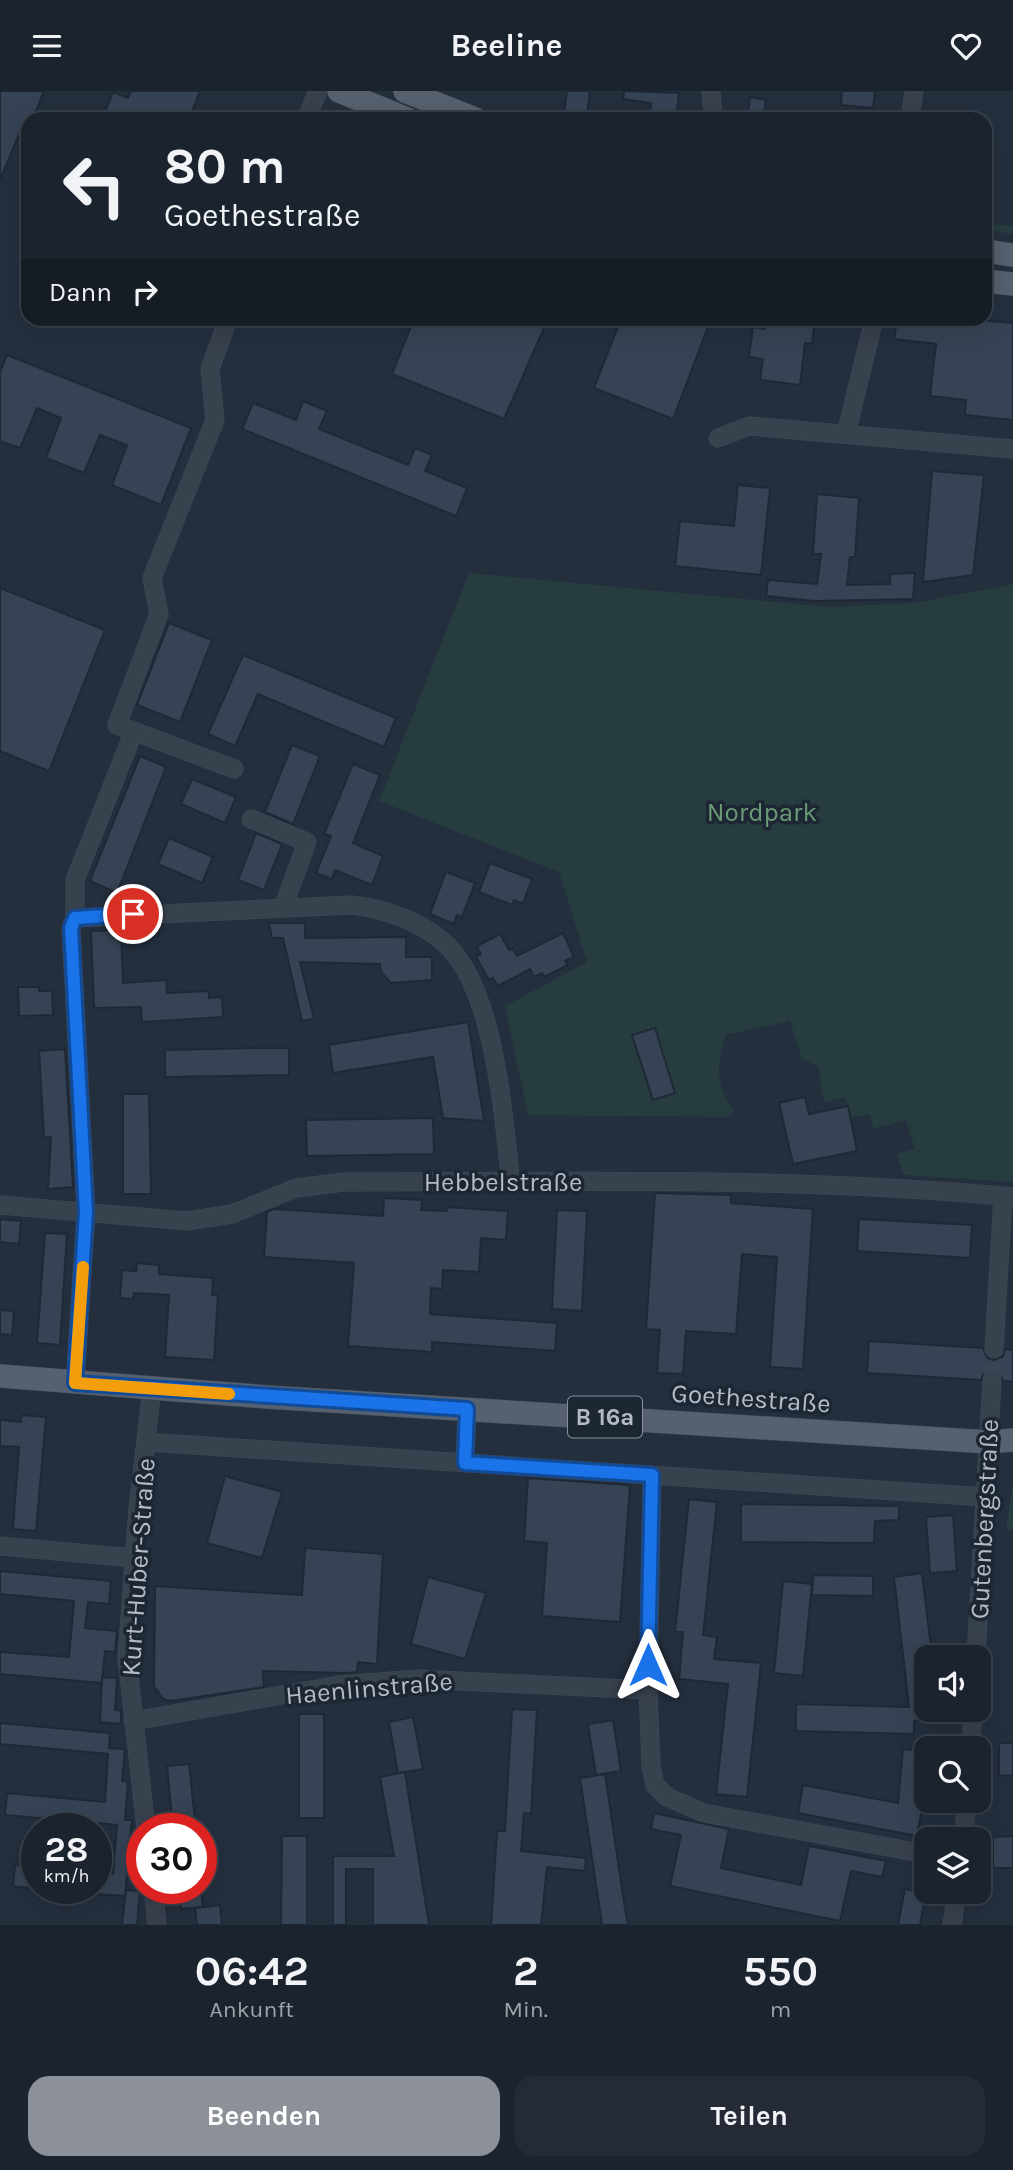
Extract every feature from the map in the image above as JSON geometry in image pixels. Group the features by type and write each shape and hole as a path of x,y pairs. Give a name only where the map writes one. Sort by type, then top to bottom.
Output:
{"main road":[{"path":"339,91 390,112"},
{"path":"405,91 458,112"},
{"path":"992,252 1013,255"},
{"path":"992,282 1013,284"},
{"name":"Goethestraße","path":"0,1376 989,1442"},
{"name":"B 16a","path":"989,1442 1013,1440"},
{"name":"B 16a","path":"989,1442 1013,1449"}],"street":[{"path":"309,112 318,91"},
{"path":"710,91 712,112"},
{"path":"911,112 914,91"},
{"path":"225,326 209,369 215,420 152,578 159,614 117,725 234,769"},
{"path":"845,434 872,326"},
{"path":"718,438 749,426 1013,449"},
{"path":"75,1383 86,1212 71,928 75,918 75,880 134,731"},
{"path":"251,819 307,842 283,908"},
{"path":"75,918 352,905 387,910 442,940 471,977 487,1027 511,1182"},
{"name":"Hebbelstraße","path":"0,1205 187,1221 232,1214 296,1188 344,1182 781,1184 1008,1196"},
{"path":"994,1349 1008,1196"},
{"name":"Gutenbergstraße","path":"977,1645 992,1381"},
{"name":"Kurt-Huber-Straße","path":"144,1813 127,1657 134,1558 152,1388"},
{"path":"465,1463 467,1409"},
{"path":"146,1442 986,1497"},
{"path":"652,1475 648,1690 651,1766 655,1785 667,1797 704,1813 914,1852"},
{"path":"0,1546 134,1558"},
{"name":"Haenlinstraße","path":"133,1721 339,1685 418,1679 648,1690"},
{"path":"155,1904 157,1925"},
{"path":"952,1925 955,1904"}],"green space":[{"path":"992,224 1013,226 1013,234 992,231"},
{"name":"Nordpark","path":"469,573 829,607 915,603 1013,584 1013,1182 904,1175 897,1154 915,1149 906,1120 874,1129 869,1114 851,1118 845,1097 824,1102 818,1066 802,1059 790,1021 726,1035 720,1056 719,1075 723,1093 734,1112 726,1117 528,1115 505,1006 587,962 559,872 379,801"},
{"path":"1013,1483 1013,1530 1006,1529"}],"building":[{"path":"0,91 44,91 36,112 21,112 21,130 0,180"},
{"path":"131,91 200,91 192,112 105,112 113,92 128,98"},
{"path":"567,91 590,91 587,112 564,112"},
{"path":"624,91 679,93 677,112 650,112 651,103 623,99"},
{"path":"842,91 875,91 873,108 841,105"},
{"path":"750,97 766,100 764,112 748,112"},
{"path":"992,321 1013,323 1013,420 965,415 966,400 930,396 936,344 894,339 896,326 992,326"},
{"path":"411,326 545,326 504,419 392,374"},
{"path":"618,326 708,326 673,419 594,388"},
{"path":"766,326 814,326 812,344 805,343 800,385 760,380 763,359 749,357 753,327 765,329"},
{"path":"7,355 191,428 161,505 112,485 127,445 100,435 84,473 46,458 61,418 37,408 20,448 0,441 0,372"},
{"path":"303,401 327,411 319,429 408,465 415,448 432,455 425,471 467,488 456,516 242,429 253,403 296,420"},
{"path":"932,471 984,475 973,575 923,582"},
{"path":"738,485 770,488 761,575 675,566 680,521 734,526"},
{"path":"817,494 859,498 855,557 850,557 847,585 890,584 890,574 915,573 913,599 814,601 766,596 768,580 817,584 821,554 813,554"},
{"path":"0,588 105,630 49,771 0,751"},
{"path":"169,623 212,640 180,722 137,705"},
{"path":"243,655 396,718 384,747 258,694 235,746 208,734"},
{"path":"292,745 320,756 293,824 265,812"},
{"path":"140,756 166,767 117,893 90,881"},
{"path":"353,764 380,775 353,843 383,856 372,885 335,870 332,879 316,873 331,836 324,834"},
{"path":"192,779 236,797 225,823 181,804"},
{"path":"256,833 282,844 264,890 238,880"},
{"path":"169,838 213,857 202,883 158,864"},
{"path":"490,863 532,879 523,904 514,900 512,905 479,892"},
{"path":"446,872 475,883 462,917 457,915 454,924 430,914"},
{"path":"269,923 305,923 305,938 406,937 406,957 432,957 432,980 391,983 381,972 380,964 300,962 314,1019 302,1021 283,938 272,938"},
{"path":"121,930 123,983 166,980 167,993 209,991 209,998 222,997 223,1017 142,1022 141,1007 94,1008 91,931"},
{"path":"563,933 574,957 565,961 568,965 544,977 542,973 534,977 530,969 498,986 493,978 489,980 476,957 481,954 477,946 500,934 509,950 513,949 517,956"},
{"path":"18,987 39,987 39,991 52,991 53,1015 19,1016"},
{"path":"468,1022 484,1121 443,1118 433,1057 333,1073 329,1045"},
{"path":"655,1028 675,1093 653,1100 632,1035"},
{"path":"289,1048 289,1075 165,1077 165,1050"},
{"path":"65,1049 73,1187 48,1189 51,1137 44,1137 39,1051"},
{"path":"123,1094 149,1094 151,1194 123,1194"},
{"path":"805,1097 809,1114 848,1106 857,1151 793,1164 779,1103"},
{"path":"433,1118 434,1154 307,1156 306,1120"},
{"path":"655,1193 731,1195 731,1203 813,1209 803,1369 770,1367 777,1257 742,1254 736,1334 686,1331 683,1374 657,1373 660,1330 646,1329"},
{"path":"384,1198 422,1200 421,1210 447,1211 447,1207 508,1211 506,1240 481,1238 479,1272 443,1270 442,1289 431,1288 430,1314 557,1323 555,1351 432,1342 432,1352 348,1346 354,1263 264,1257 267,1212 274,1209 383,1216"},
{"path":"557,1210 587,1211 582,1311 552,1309"},
{"path":"0,1219 21,1221 19,1244 0,1242"},
{"path":"859,1219 972,1225 970,1258 857,1251"},
{"path":"45,1233 67,1234 60,1345 37,1343"},
{"path":"137,1263 159,1265 159,1274 213,1278 212,1295 218,1295 214,1360 165,1357 169,1295 134,1293 133,1299 120,1298 122,1270 136,1271"},
{"path":"0,1310 14,1311 12,1335 0,1334"},
{"path":"869,1341 983,1348 987,1358 994,1360 1003,1356 1005,1349 1013,1350 1013,1382 1003,1381 999,1372 992,1370 983,1374 981,1380 867,1373"},
{"path":"22,1415 46,1417 36,1531 13,1529 19,1447 0,1446 0,1420 21,1422"},
{"path":"225,1476 282,1492 262,1558 207,1543"},
{"path":"528,1478 630,1485 620,1622 542,1616 547,1543 524,1541"},
{"path":"689,1499 717,1502 703,1635 717,1637 714,1659 761,1663 747,1797 716,1794 728,1684 679,1679 683,1632 675,1632"},
{"path":"741,1504 899,1506 899,1520 875,1521 874,1543 741,1542"},
{"path":"953,1515 957,1571 930,1573 926,1517"},
{"path":"305,1548 383,1554 377,1664 358,1662 357,1672 346,1673 263,1671 264,1687 171,1701 163,1699 154,1686 155,1586 302,1595"},
{"path":"0,1571 111,1581 109,1604 88,1602 85,1628 117,1631 115,1652 105,1651 102,1683 0,1674 0,1652 69,1657 74,1601 0,1594"},
{"path":"922,1573 931,1645 914,1645 914,1734 796,1731 796,1704 909,1707 894,1577"},
{"path":"813,1575 873,1576 873,1596 812,1595"},
{"path":"428,1577 486,1593 465,1659 411,1644"},
{"path":"783,1581 812,1584 803,1676 774,1673"},
{"path":"102,1677 117,1678 115,1710 121,1711 121,1724 100,1722"},
{"path":"512,1709 537,1710 531,1814 524,1813 521,1851 586,1858 585,1871 547,1867 541,1925 491,1925 497,1831 505,1831"},
{"path":"299,1714 324,1714 324,1818 299,1818"},
{"path":"413,1717 423,1769 398,1773 389,1722"},
{"path":"613,1720 621,1771 596,1775 588,1724"},
{"path":"0,1723 110,1733 109,1748 125,1749 122,1781 128,1782 125,1896 112,1895 117,1825 112,1825 112,1813 5,1815 7,1793 105,1802 108,1754 0,1744"},
{"path":"999,1743 1013,1743 1013,1775 999,1776"},
{"path":"903,1749 914,1750 914,1813 921,1813 919,1827 914,1827 914,1835 798,1813 803,1785 898,1803"},
{"path":"189,1764 194,1813 171,1813 167,1766"},
{"path":"405,1772 429,1925 373,1925 373,1869 346,1869 346,1925 333,1925 333,1856 394,1856 380,1777"},
{"path":"605,1774 628,1925 602,1925 580,1778"},
{"path":"654,1813 729,1829 721,1868 801,1885 809,1846 886,1861 882,1877 851,1871 840,1921 670,1886 681,1835 651,1829"},
{"path":"282,1836 307,1836 307,1925 281,1925"},
{"path":"1013,1836 1013,1868 993,1868 993,1837"},
{"path":"15,1865 21,1866 21,1887 13,1886"},
{"path":"905,1889 914,1891 914,1904 924,1904 920,1925 898,1925"},
{"path":"126,1890 126,1904 139,1904 137,1925 122,1925"},
{"path":"181,1904 203,1904 203,1907 181,1909"},
{"path":"220,1905 222,1925 197,1925 195,1908"}],"tunnel":[{"path":"992,1381 994,1349"}],"slow traffic":[{"path":"83,1267 75,1383 229,1394"}],"route":[{"path":"133,914 83,916 75,918 71,928 86,1212 75,1383 467,1409 465,1463 652,1475 649,1513 648,1665"}]}
